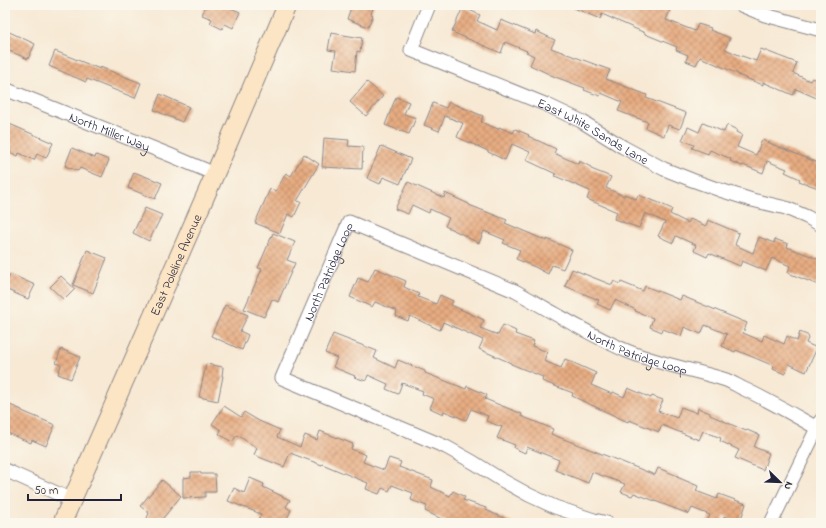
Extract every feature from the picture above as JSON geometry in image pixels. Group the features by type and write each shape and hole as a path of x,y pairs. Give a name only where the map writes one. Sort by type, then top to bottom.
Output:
{"main road":[{"name":"East Poleline Avenue","path":"62,523 215,174 287,5"}],"street":[{"name":"East White Sands Lane","path":"429,5 411,50 547,105 581,121 623,147 664,169 726,192 786,208 821,225"},
{"path":"741,5 765,15 821,30"},
{"name":"North Miller Way","path":"5,88 170,154 215,174"},
{"name":"North Patridge Loop","path":"607,523 555,507 529,495 446,447 282,378 349,222 515,291 603,341 659,362 724,380 819,424"},
{"path":"771,523 819,424"},
{"path":"5,470 72,500"}],"building":[{"path":"206,5 224,5 240,12 233,28 225,24 222,29 210,23 212,19 202,15"},
{"path":"352,5 374,5 371,14 373,15 368,27 347,19"},
{"path":"567,5 626,5 632,8 634,5 657,5 670,10 666,20 695,31 698,24 711,28 710,30 730,38 725,49 739,55 756,61 761,49 797,63 793,73 810,81 812,78 821,82 821,100 796,89 793,95 763,82 763,85 700,57 696,65 686,61 688,55 676,50 677,47 602,14 600,19"},
{"path":"463,7 480,15 477,21 497,30 501,20 535,34 536,31 555,40 551,48 610,70 606,79 647,95 646,98 686,113 680,129 668,125 664,136 646,128 648,122 618,111 622,102 601,93 600,96 584,90 585,88 553,76 530,65 534,56 526,52 527,51 505,42 501,53 452,32"},
{"path":"5,30 35,44 28,59 5,49"},
{"path":"331,33 362,38 360,52 357,51 355,71 333,68 336,51 328,50"},
{"path":"55,51 141,83 135,98 87,79 86,82 49,66"},
{"path":"367,82 383,96 366,116 350,102"},
{"path":"160,94 189,107 182,122 154,110"},
{"path":"396,97 409,102 404,114 416,118 409,134 385,125"},
{"path":"449,102 483,116 481,122 513,133 515,129 556,149 554,153 578,164 579,161 591,167 591,169 611,177 606,188 624,196 624,194 636,199 638,195 657,202 672,209 670,214 688,223 690,219 706,226 708,220 739,233 735,245 753,253 759,237 774,243 775,239 788,244 787,247 821,260 821,286 788,273 790,266 772,258 766,271 742,261 740,266 709,253 707,257 694,251 696,245 676,236 673,243 658,236 665,222 645,213 639,228 614,219 617,212 587,199 590,191 555,176 556,174 526,160 530,152 512,144 505,160 457,137 463,123 445,116 439,131 424,125 433,103 446,108"},
{"path":"5,122 53,143 46,158 37,154 34,160 19,153 18,156 5,150"},
{"path":"703,123 724,132 727,125 737,130 736,132 742,135 737,147 756,155 762,140 821,164 821,189 799,181 800,179 785,172 787,169 767,161 763,173 730,161 731,159 710,150 708,154 692,148 694,145 682,140 688,127 699,132"},
{"path":"324,138 349,140 348,146 363,147 362,169 322,167"},
{"path":"381,146 411,159 400,184 383,177 380,184 367,178"},
{"path":"72,148 95,158 96,155 109,160 102,177 80,168 78,171 65,166"},
{"path":"304,154 319,164 297,201 301,202 294,217 288,214 280,233 255,223 270,189 276,191 286,173 291,176"},
{"path":"134,172 162,183 155,199 128,188"},
{"path":"408,182 444,198 445,193 469,205 507,220 505,223 572,250 563,269 552,265 548,274 516,259 520,250 503,243 505,240 484,231 479,243 445,226 449,218 430,209 429,213 412,205 408,214 395,209"},
{"path":"145,208 162,215 149,241 133,233"},
{"path":"273,233 295,242 287,260 295,263 278,302 272,299 264,317 244,309 262,269 258,268"},
{"path":"87,250 107,258 93,293 73,285"},
{"path":"375,268 406,281 404,287 419,294 418,297 436,304 440,295 453,301 451,305 484,320 480,328 498,335 503,325 516,331 515,334 534,341 532,346 547,352 544,361 561,368 565,359 596,373 591,385 612,394 613,392 624,397 628,388 651,398 652,396 663,400 658,411 677,418 681,407 697,413 698,408 746,431 747,430 759,435 754,447 769,453 763,470 735,458 739,450 720,441 721,438 703,431 699,440 662,425 659,432 629,420 628,422 572,396 573,393 542,381 543,377 479,349 483,340 443,322 440,330 410,316 408,321 396,316 397,311 375,302 372,307 350,297 358,278 368,282"},
{"path":"572,269 612,285 614,281 620,284 621,282 643,291 645,286 680,300 682,296 747,323 743,333 762,341 764,335 784,344 787,336 797,341 800,332 809,336 806,343 817,348 806,372 789,364 785,374 773,369 774,366 736,350 735,352 722,346 727,334 705,325 701,334 684,327 681,336 663,329 662,332 650,327 653,318 635,311 636,310 615,300 610,310 597,304 599,300 565,286"},
{"path":"10,274 35,285 28,299 5,289"},
{"path":"61,276 75,289 64,300 50,287"},
{"path":"225,305 248,315 240,331 248,335 242,350 211,336"},
{"path":"333,334 377,351 374,358 395,368 398,360 425,371 425,373 466,389 467,386 487,395 485,399 522,414 521,416 553,429 551,434 655,475 658,468 698,486 696,491 717,499 719,494 746,504 740,522 724,516 722,523 707,523 710,515 692,508 689,514 634,493 632,496 621,492 625,484 592,472 588,483 555,470 559,460 527,447 525,453 514,448 515,445 497,438 502,427 486,421 488,416 471,409 466,420 444,411 443,414 430,408 434,399 422,394 423,391 402,383 398,394 386,389 388,384 368,375 366,381 333,367 337,358 325,353"},
{"path":"61,349 80,357 71,379 58,374 61,365 56,363"},
{"path":"206,364 223,367 223,376 218,401 199,397"},
{"path":"5,403 55,425 46,446 32,440 31,443 5,432"},
{"path":"224,406 241,417 244,412 259,421 280,430 277,437 300,447 305,435 317,440 320,431 353,444 351,449 366,455 363,462 384,470 389,458 401,462 399,467 433,480 431,487 450,496 453,491 465,497 463,500 486,508 486,510 514,523 450,523 425,511 427,506 411,500 413,493 392,485 389,491 382,488 379,494 366,489 368,483 322,464 290,453 284,467 254,455 257,448 237,435 232,442 219,434 221,430 212,424"},
{"path":"191,472 215,474 216,492 205,492 205,497 183,498 183,478 191,477"},
{"path":"250,478 264,484 263,487 290,500 286,507 291,510 285,523 268,523 259,519 261,514 228,501 234,488 244,493"},
{"path":"162,480 181,496 159,523 145,523 149,513 140,506"}]}
